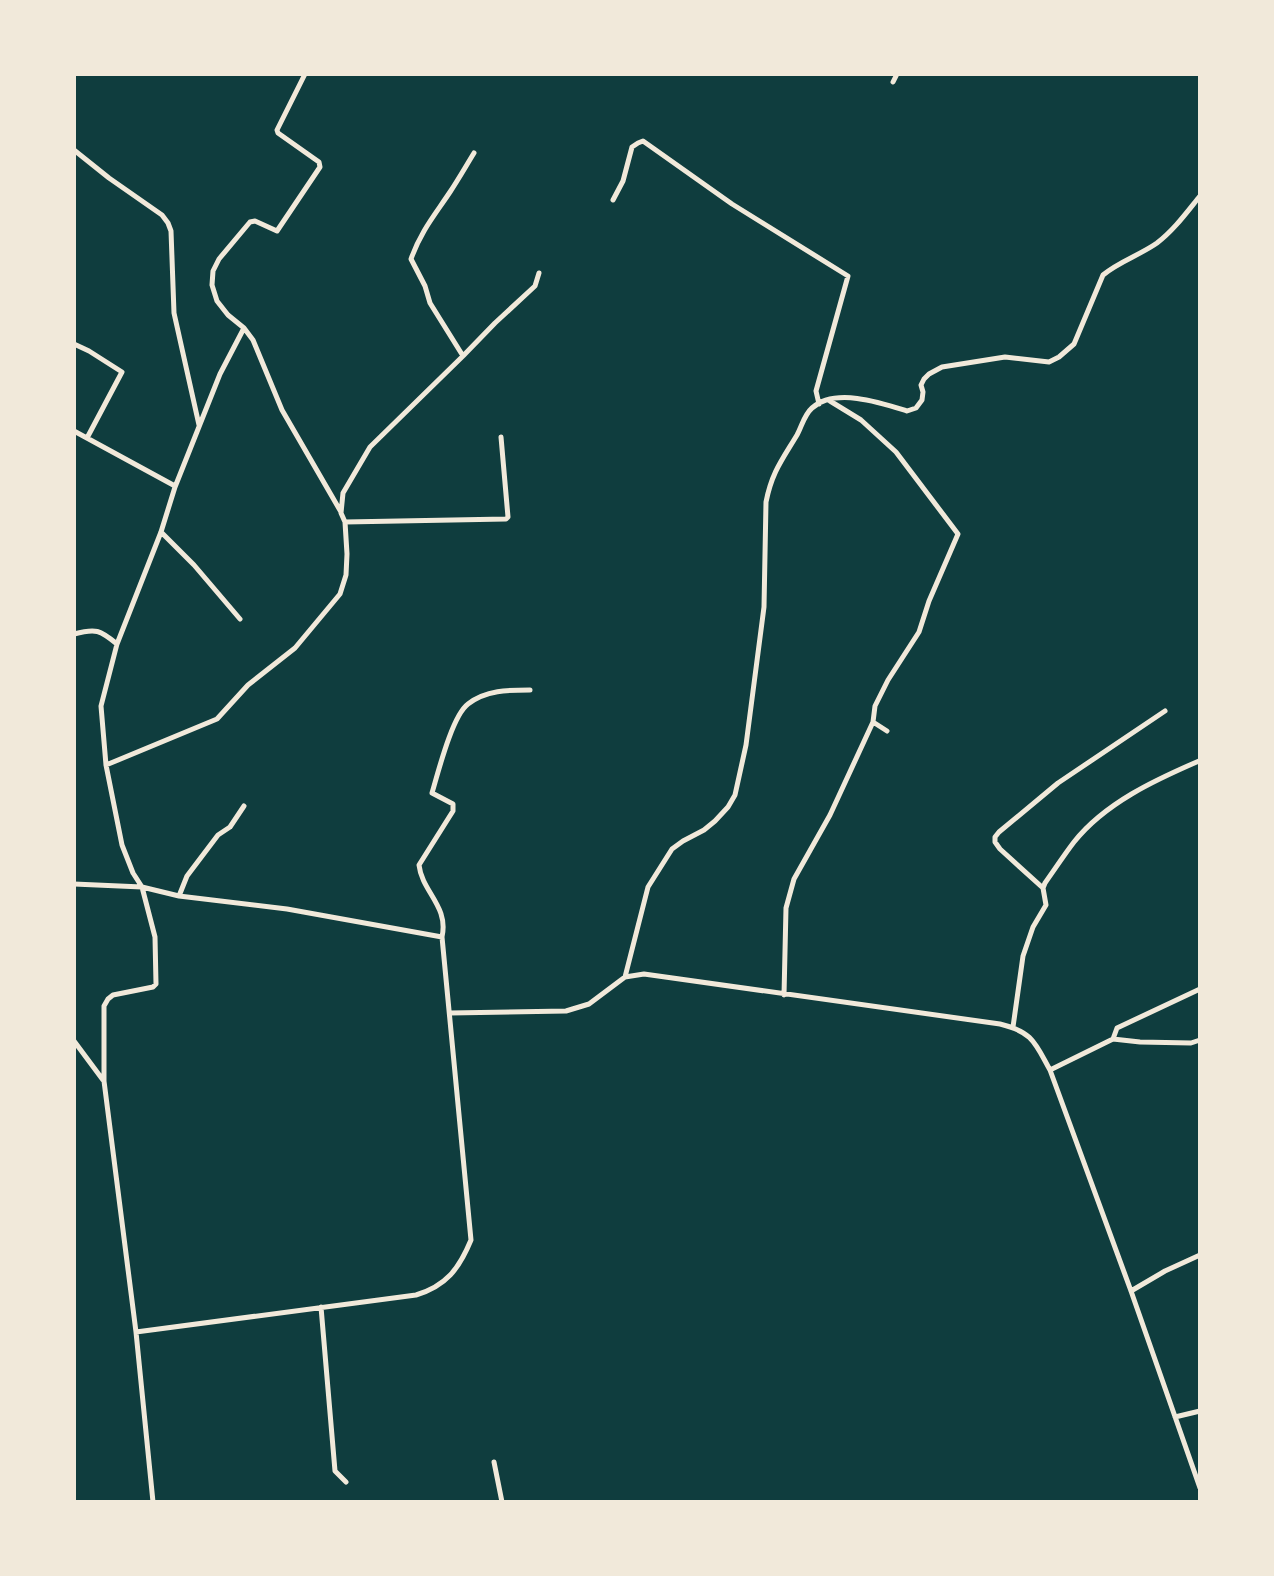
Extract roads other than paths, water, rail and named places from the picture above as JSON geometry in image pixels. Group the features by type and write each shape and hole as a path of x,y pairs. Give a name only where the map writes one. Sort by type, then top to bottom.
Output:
{"street":[{"path":"106,765 217,719 248,685 295,648 340,594 346,575 345,522 341,513 282,410 253,340 217,301 212,285 213,271 219,259 250,222 255,221 277,231 320,167 319,162 277,130 305,74"},
{"path":"893,82 897,74"},
{"path":"613,200 623,181 632,147 643,141 743,211 848,276 816,391 819,404"},
{"path":"74,150 162,215 168,223 171,231 174,313 199,426"},
{"path":"463,356 430,303 411,259 427,223 474,153"},
{"path":"625,977 648,887 672,849 715,821 735,795 746,745 764,607 766,502 779,463 805,416 819,404 852,397 907,411 916,408 922,400 921,385 924,379 942,367 1005,357 1049,362 1059,357 1074,344 1103,275 1159,241 1200,196"},
{"path":"341,513 343,493 370,447 535,286 539,273"},
{"path":"153,1502 136,1332 104,1081 104,1006 113,995 153,987 157,981 155,937 142,887 122,845 106,765 101,706 117,644 161,532 175,487 220,374 244,328"},
{"path":"74,344 122,372 87,438"},
{"path":"784,995 786,908 794,879 830,815 873,722 875,706 888,680 919,632 958,534 896,452 861,420 830,400"},
{"path":"74,431 175,487"},
{"path":"345,522 506,519 509,512 501,437"},
{"path":"161,532 240,619"},
{"path":"74,634 94,630 104,633 117,644"},
{"path":"136,1332 416,1295 432,1290 456,1270 471,1240 442,937 443,919 419,865 453,811 453,804 432,793 460,713 466,705 496,692 530,690"},
{"path":"1013,1027 1023,956 1033,927 1046,905 1043,888 1000,849 995,837 1058,783 1165,711"},
{"path":"873,722 887,731"},
{"path":"1043,888 1075,840 1097,819 1127,796 1199,761"},
{"path":"179,896 187,876 218,835 230,827 244,806"},
{"path":"74,884 142,887 179,896 287,909 442,937"},
{"path":"450,1013 566,1011 589,1004 625,977 644,974 1013,1027 1025,1033 1035,1042 1050,1070 1200,1488"},
{"path":"1113,1039 1117,1028 1200,989"},
{"path":"1050,1070 1113,1039 1191,1043 1200,1040"},
{"path":"74,1041 104,1081"},
{"path":"1131,1291 1200,1255"},
{"path":"321,1307 335,1471 346,1482"},
{"path":"1175,1417 1200,1411"},
{"path":"494,1462 502,1502"}]}
